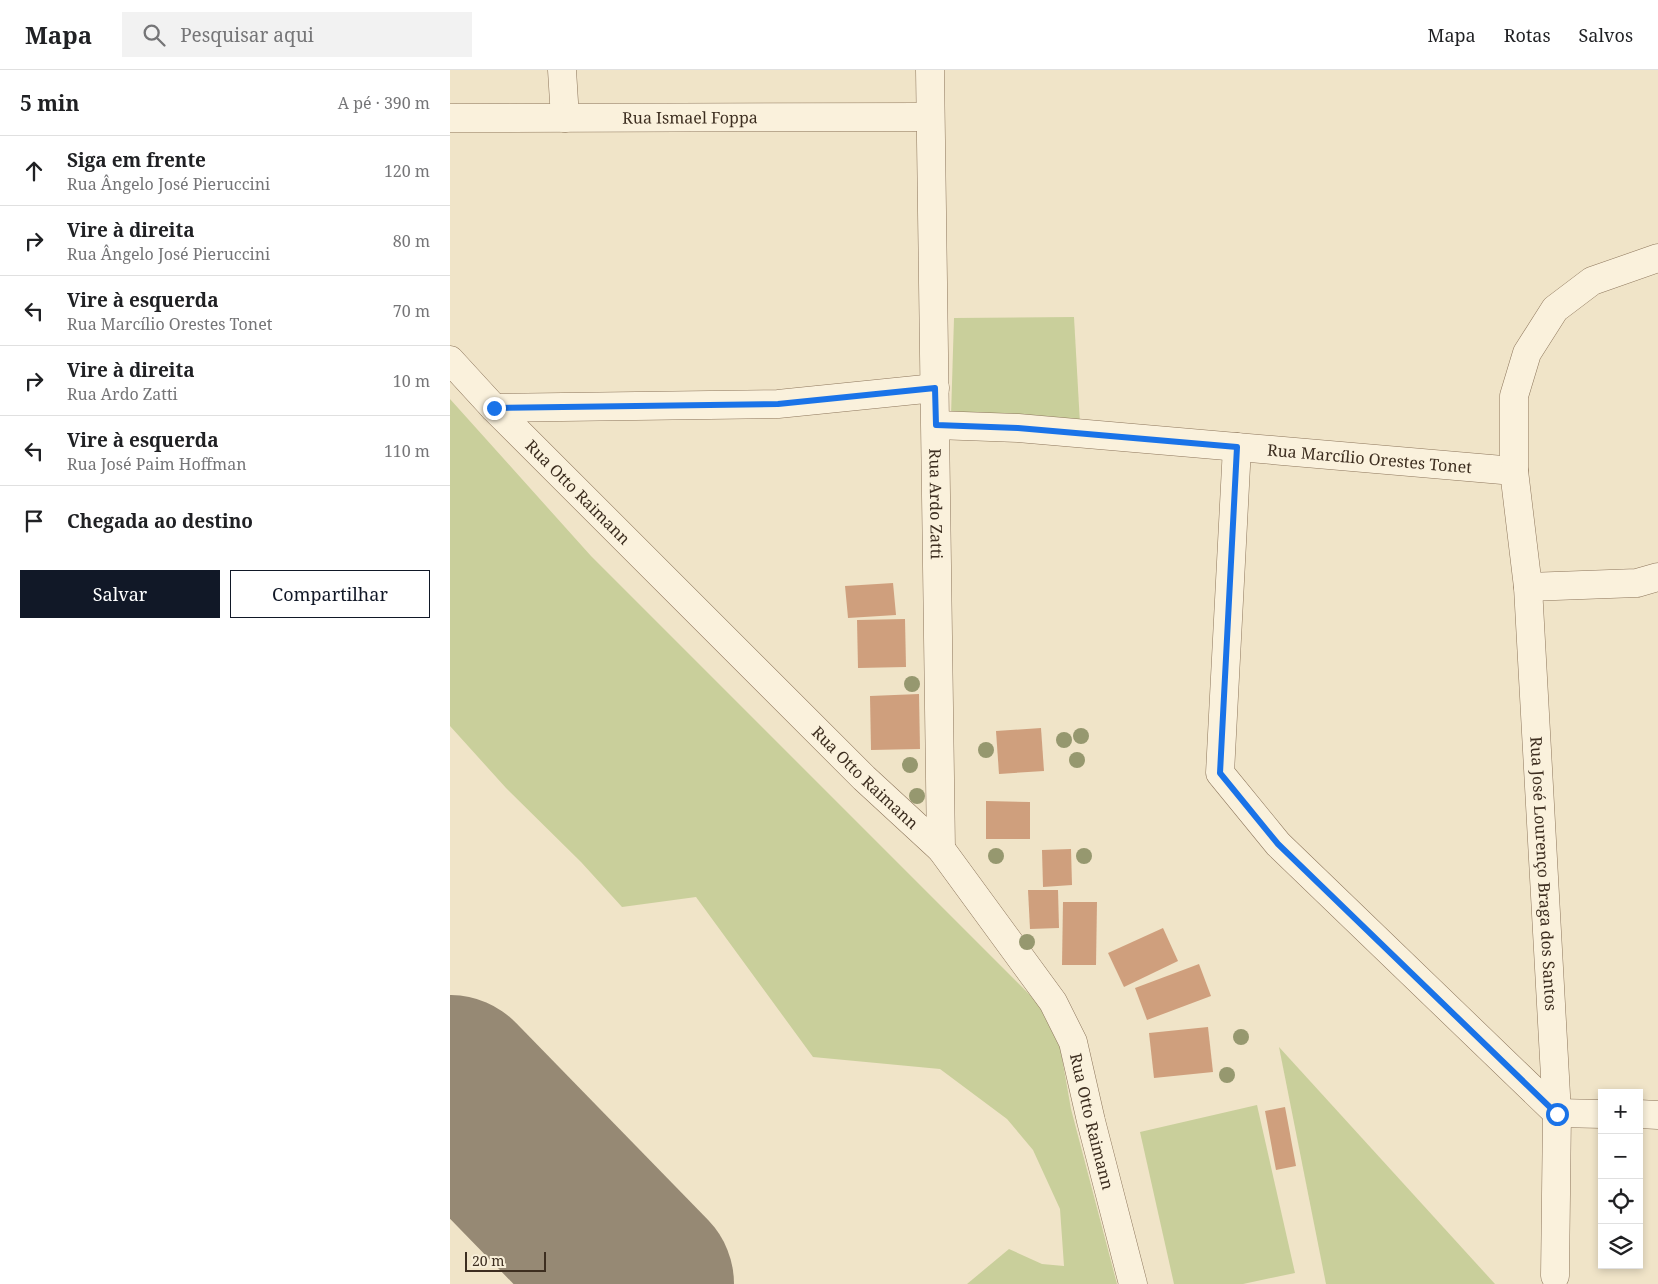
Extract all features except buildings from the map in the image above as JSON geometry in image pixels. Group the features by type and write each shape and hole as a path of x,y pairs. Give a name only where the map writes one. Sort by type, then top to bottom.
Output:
{"street":[{"path":"562,70 566,118"},
{"name":"Rua Ardo Zatti","path":"930,70 941,848"},
{"name":"Rua Ismael Foppa","path":"450,118 930,117"},
{"path":"1514,470 1514,396 1527,353 1555,309 1592,281 1658,258"},
{"name":"Rua Otto Raimann","path":"450,360 494,408 864,778 941,848 1053,1002 1073,1042 1091,1121 1133,1284"},
{"path":"494,408 778,404 935,388"},
{"name":"Rua Marcílio Orestes Tonet","path":"936,425 1018,428 1514,470"},
{"path":"1237,447 1220,773 1278,844 1557,1114 1598,1114"},
{"name":"Rua José Lourenço Braga dos Santos","path":"1514,470 1528,587 1557,1114 1555,1276"},
{"path":"1528,587 1637,583 1658,577"},
{"path":"1643,1114 1658,1115"}],"green space":[{"path":"1074,317 1080,424 951,416 954,318"},
{"path":"450,399 591,556 1032,997 1056,1024 1071,1109 1117,1284 967,1284 1009,1249 1042,1264 1064,1266 1060,1209 1033,1150 1007,1119 940,1069 813,1057 696,897 622,907 581,862 506,788 450,726"},
{"path":"1279,1047 1495,1284 1326,1284"},
{"path":"1257,1105 1295,1273 1243,1284 1174,1284 1140,1132"}],"runway":[{"path":"450,1087 642,1284"}],"route":[{"path":"494,408 778,404 935,388 936,425 1018,428 1237,447 1220,773 1278,844 1557,1114"}]}
